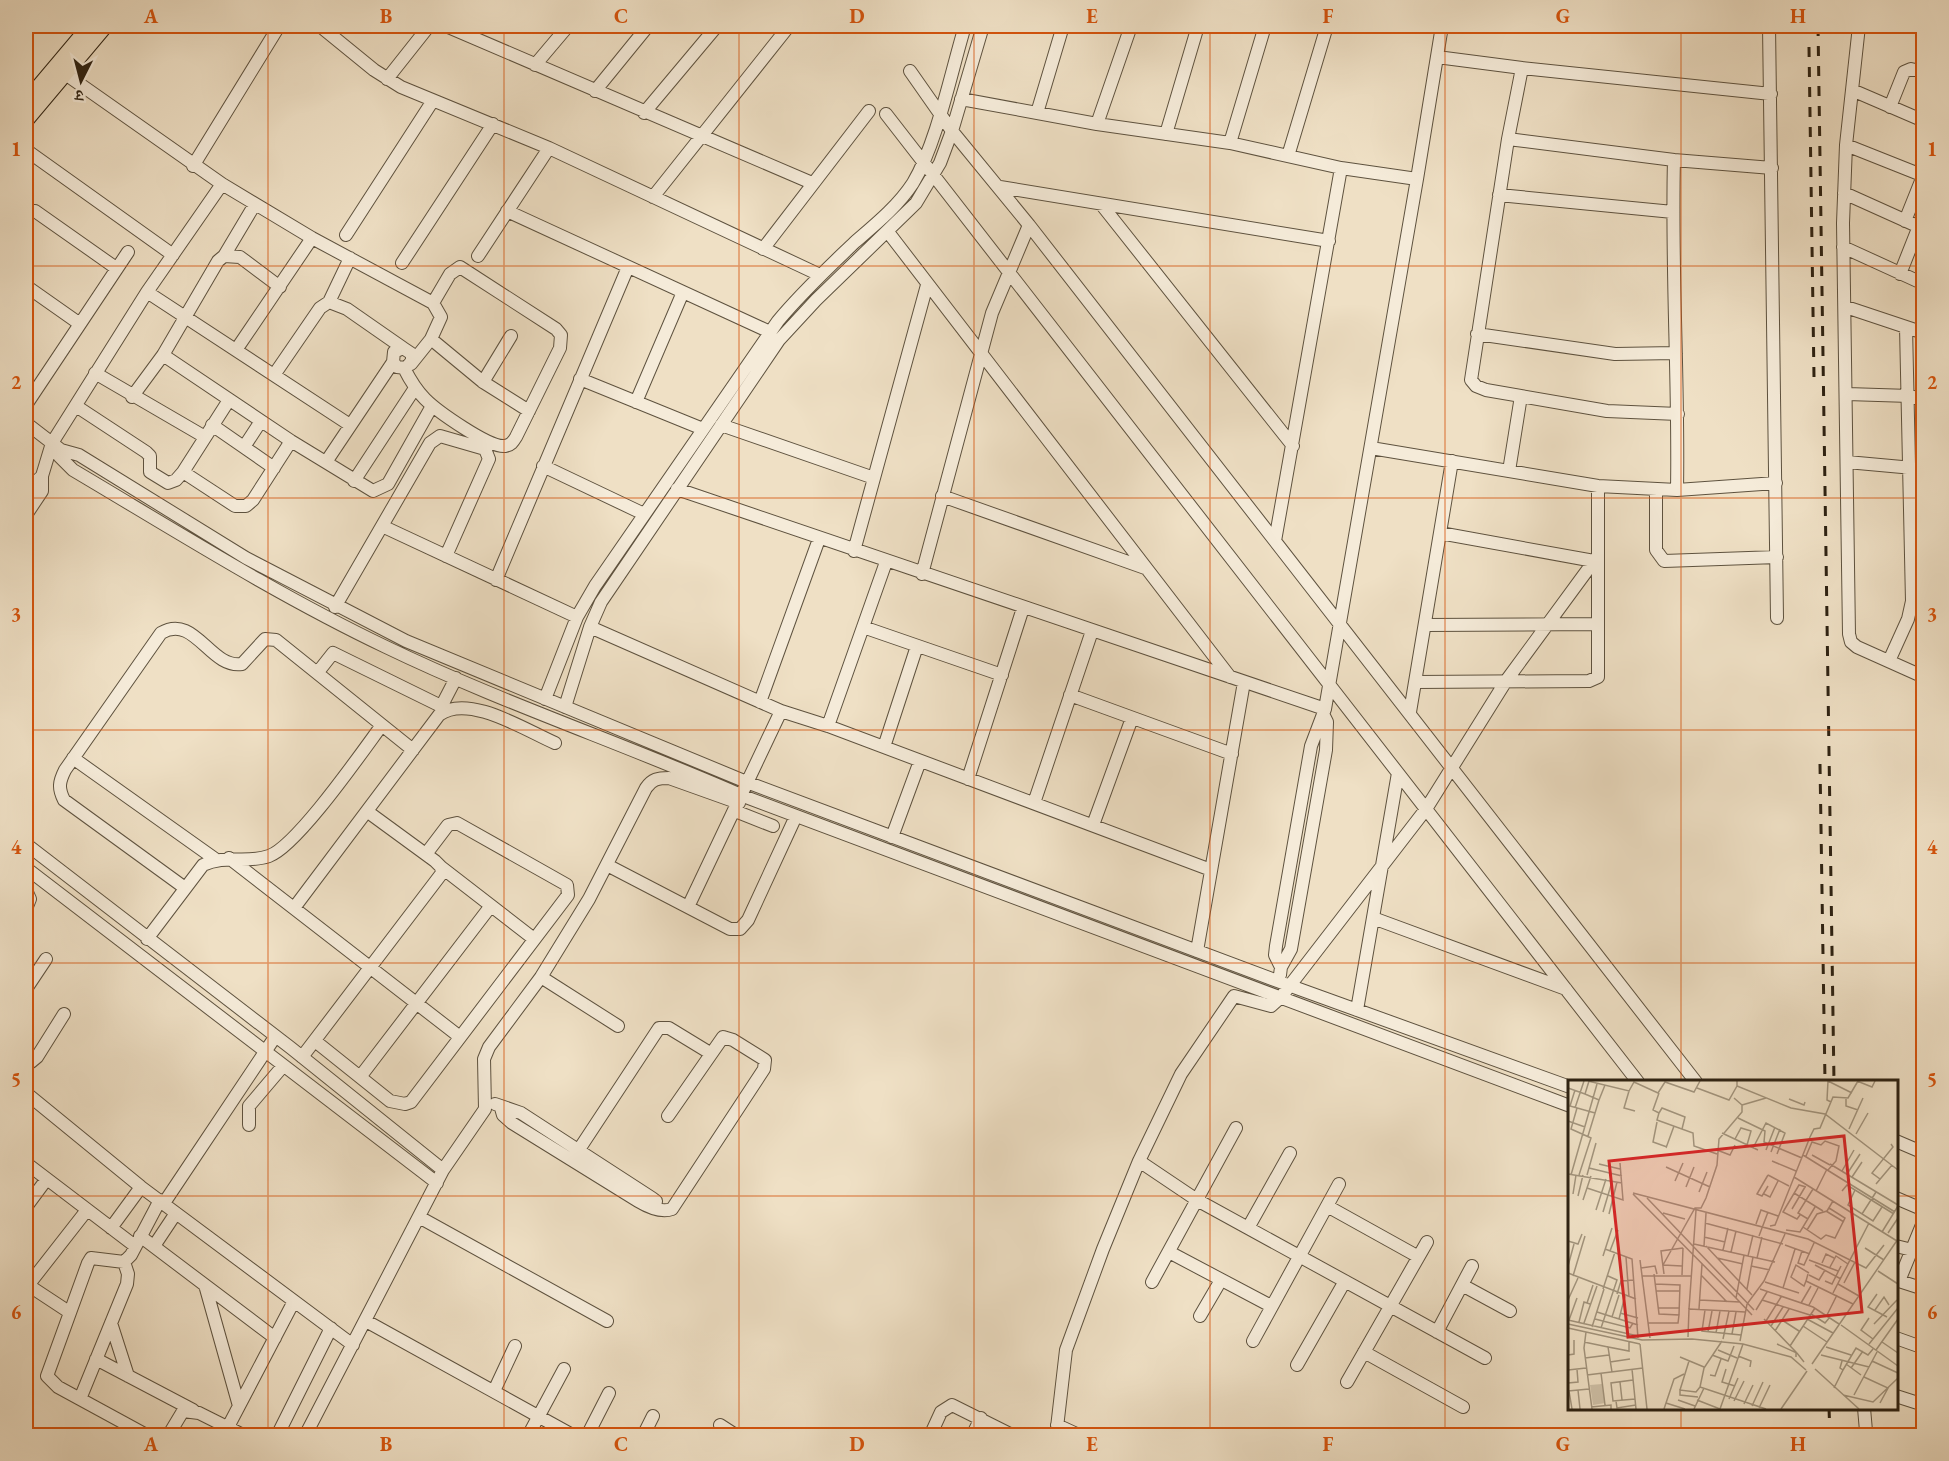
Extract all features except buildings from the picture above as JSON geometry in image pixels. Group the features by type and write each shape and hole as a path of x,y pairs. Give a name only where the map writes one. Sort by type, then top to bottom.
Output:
{"main road":[{"path":"26,102 90,26"},
{"path":"26,120 105,26"}],"street":[{"path":"193,166 279,26"},
{"path":"320,26 387,78 432,102 493,124 549,148 820,275"},
{"path":"446,26 644,113 812,183"},
{"path":"535,65 568,26"},
{"path":"595,91 648,26"},
{"path":"644,113 717,26"},
{"path":"653,197 789,26"},
{"path":"545,699 577,617 595,586 770,332 799,295 896,205 923,164 964,26 981,30 952,130 933,175 916,203 816,300 779,340 613,584 590,627 565,707"},
{"path":"1037,113 1063,26"},
{"path":"1097,124 1131,26"},
{"path":"1166,134 1198,26"},
{"path":"1230,143 1265,26"},
{"path":"1288,156 1327,26"},
{"path":"1234,996 1271,1006 1281,997 1283,984 1281,967 1275,955 1276,946 1311,746 1324,713 1340,625 1442,26"},
{"path":"1770,26 1778,618"},
{"path":"1859,26 1846,145 1843,247 1846,307 1849,634 1851,642 1857,647 1923,677"},
{"path":"387,78 422,28"},
{"path":"1437,57 1771,94"},
{"path":"1522,68 1508,139 1471,380 1476,386 1486,390 1521,396 1625,413 1678,414"},
{"path":"1890,107 1904,72 1911,69 1923,72"},
{"path":"910,70 952,130 1410,711 1694,1080"},
{"path":"64,73 193,166 312,238 433,303 441,316 431,339 403,365 350,424 326,462"},
{"path":"1852,90 1923,121"},
{"path":"962,99 1097,124 1230,143 1341,168 1416,179"},
{"path":"346,235 432,102"},
{"path":"763,249 869,111"},
{"path":"886,114 1636,1080"},
{"path":"402,263 493,124"},
{"path":"1508,139 1674,160 1772,168"},
{"path":"1846,145 1923,176 1905,221"},
{"path":"478,256 549,148"},
{"path":"26,150 173,255"},
{"path":"1674,160 1677,490"},
{"path":"1275,541 1341,168"},
{"path":"26,515 42,491 42,477 76,406 95,373 147,292 222,184"},
{"path":"999,187 1329,241"},
{"path":"1844,193 1921,228 1900,274"},
{"path":"1499,195 1673,212"},
{"path":"132,397 163,355 255,204"},
{"path":"1101,204 1293,446"},
{"path":"35,211 116,268"},
{"path":"507,212 770,332"},
{"path":"922,574 992,313 1029,225"},
{"path":"888,232 1230,677"},
{"path":"236,350 312,238"},
{"path":"1843,247 1923,284"},
{"path":"26,405 31,386 80,324 128,252"},
{"path":"224,256 240,257 280,287"},
{"path":"274,375 320,308 329,302 350,258"},
{"path":"329,302 347,309 404,348 394,352 415,388 432,406 485,440 505,446 511,444 560,348 561,334 460,267 450,274 433,303"},
{"path":"496,580 628,267"},
{"path":"854,551 927,285"},
{"path":"26,286 80,324"},
{"path":"147,292 350,424"},
{"path":"636,402 683,292"},
{"path":"1846,307 1923,333"},
{"path":"1889,661 1910,610 1917,533 1910,468 1910,396 1906,327"},
{"path":"1477,334 1615,354 1676,353"},
{"path":"483,382 511,336"},
{"path":"431,339 483,382 529,411"},
{"path":"163,355 291,441 373,491 388,484 432,406"},
{"path":"95,373 132,397 205,437"},
{"path":"580,378 703,429"},
{"path":"354,481 415,388"},
{"path":"1847,394 1910,396 1923,400"},
{"path":"1509,471 1521,396"},
{"path":"76,406 146,452 150,456 150,472 168,483 176,480 183,472 229,400"},
{"path":"244,447 261,421"},
{"path":"26,423 56,446 79,455 206,535 335,607 406,641 749,783 1283,984 1568,1087"},
{"path":"212,425 274,468"},
{"path":"721,425 874,478"},
{"path":"335,607 434,438 448,437 485,449 489,454 488,464 446,556"},
{"path":"183,472 235,506 246,506 253,500 291,441"},
{"path":"56,446 59,456 73,470 273,589 387,648 456,678 660,759 773,826"},
{"path":"1371,448 1598,486 1677,490 1776,483"},
{"path":"1410,711 1452,461"},
{"path":"1847,462 1923,469"},
{"path":"543,466 644,514"},
{"path":"26,491 42,477"},
{"path":"1416,682 1589,681 1598,677 1595,559 1598,486"},
{"path":"677,489 886,562 1230,677 1324,713"},
{"path":"1656,489 1656,550 1664,561 1777,557"},
{"path":"942,496 1146,568"},
{"path":"382,526 577,617"},
{"path":"1440,532 1595,559"},
{"path":"760,702 819,539"},
{"path":"1283,984 1382,868 1426,809 1506,681 1595,559"},
{"path":"828,726 886,562"},
{"path":"968,779 1023,608"},
{"path":"1425,625 1598,624"},
{"path":"590,627 781,711 828,726 1211,870"},
{"path":"864,627 1002,675"},
{"path":"185,888 64,800 59,781 161,633 169,628 180,628 191,633 224,662 232,666 243,664 265,639 276,640 413,750"},
{"path":"1034,803 1092,631"},
{"path":"884,747 917,646"},
{"path":"318,672 333,653 444,708 480,710 555,743"},
{"path":"294,908 444,708 456,678"},
{"path":"1197,951 1244,682"},
{"path":"1070,695 1232,754"},
{"path":"688,907 749,783 781,711"},
{"path":"1093,825 1132,718"},
{"path":"147,939 203,865 215,859 258,859 285,847 382,725"},
{"path":"73,758 215,859"},
{"path":"305,1436 443,1170 480,1117 486,1098 483,1068 486,1053 541,977 607,866 651,782 660,759"},
{"path":"892,837 920,761"},
{"path":"1357,1010 1398,773"},
{"path":"651,782 669,778 739,804 796,816 1568,1106"},
{"path":"368,812 426,854 490,907 534,939"},
{"path":"607,866 730,929 740,929 744,926 796,816"},
{"path":"315,1041 390,1101 405,1104 411,1102 568,895 567,885 457,823 448,825 426,854"},
{"path":"26,844 302,1057 443,1170"},
{"path":"229,858 460,1037"},
{"path":"302,1057 440,880 441,867"},
{"path":"26,868 437,1183"},
{"path":"26,890 30,898 26,909"},
{"path":"360,1077 490,907"},
{"path":"1373,918 1566,990"},
{"path":"26,989 46,959"},
{"path":"541,977 618,1026"},
{"path":"1082,1436 1056,1430 1062,1370 1071,1331 1139,1161 1181,1074 1234,996 1240,982"},
{"path":"26,1062 31,1062 37,1057 64,1014"},
{"path":"578,1150 659,1028 669,1029 710,1053"},
{"path":"80,1399 128,1280 124,1262 162,1202 275,1037"},
{"path":"501,1108 503,1115 512,1123 638,1201 651,1208 666,1211 672,1209 766,1064 761,1056 728,1037 719,1040 668,1116"},
{"path":"249,1125 249,1106 283,1066"},
{"path":"26,1093 141,1187 353,1345"},
{"path":"486,1098 501,1108 521,1113 656,1201 655,1207"},
{"path":"1152,1282 1236,1128"},
{"path":"1898,1142 1923,1153"},
{"path":"1248,1228 1290,1153"},
{"path":"1139,1161 1197,1200 1485,1358"},
{"path":"26,1163 111,1228 154,1246 274,1338"},
{"path":"26,1207 46,1180"},
{"path":"1253,1341 1339,1184"},
{"path":"111,1228 141,1187"},
{"path":"1898,1199 1923,1209"},
{"path":"1327,1206 1417,1256"},
{"path":"69,1312 27,1287 87,1210"},
{"path":"154,1246 176,1213"},
{"path":"419,1217 607,1321"},
{"path":"1923,1220 1898,1280 1923,1289"},
{"path":"1347,1382 1427,1242"},
{"path":"1898,1246 1912,1250"},
{"path":"1169,1252 1271,1306"},
{"path":"124,1262 92,1258 69,1312 47,1376 52,1383 148,1436"},
{"path":"1437,1332 1472,1266"},
{"path":"1200,1316 1221,1280"},
{"path":"1298,1365 1345,1281"},
{"path":"205,1285 239,1406"},
{"path":"1462,1285 1510,1311"},
{"path":"228,1427 294,1301"},
{"path":"366,1321 574,1436"},
{"path":"111,1323 128,1377"},
{"path":"277,1436 331,1328"},
{"path":"1898,1339 1923,1348"},
{"path":"494,1391 515,1346"},
{"path":"1364,1352 1462,1407"},
{"path":"96,1359 245,1436"},
{"path":"528,1436 564,1369"},
{"path":"587,1436 609,1393"},
{"path":"1898,1397 1923,1405"},
{"path":"930,1436 946,1406 960,1407 1014,1436"},
{"path":"168,1436 183,1411 193,1410"},
{"path":"1864,1410 1866,1431"},
{"path":"643,1436 653,1416"},
{"path":"972,1436 981,1418"},
{"path":"720,1425 737,1436"}],"railway":[{"path":"1818,26 1834,1080"},
{"path":"1809,47 1814,377"},
{"path":"1820,764 1825,1080"},
{"path":"1829,1410 1830,1436"}]}
